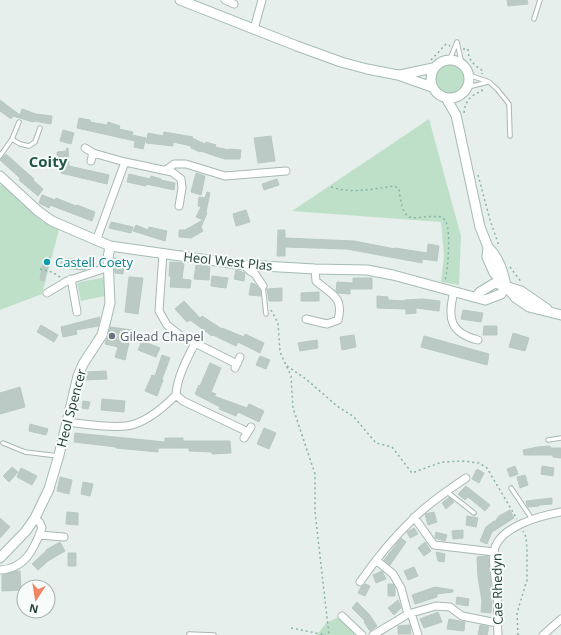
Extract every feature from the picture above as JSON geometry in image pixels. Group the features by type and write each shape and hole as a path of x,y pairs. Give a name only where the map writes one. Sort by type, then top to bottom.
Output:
{"street":[{"path":"180,0 341,62 367,70 398,75 432,87"},
{"path":"225,0 234,4"},
{"path":"254,29 262,0"},
{"path":"398,75 450,59 462,64 466,69 469,75 464,91 460,116 480,227 488,247 503,269 506,286 516,298 529,307 561,314"},
{"path":"431,65 430,81 435,92 440,96 453,98 464,91"},
{"path":"446,98 460,116"},
{"path":"85,148 93,153 125,162 172,172 181,179 182,188 179,206"},
{"path":"91,161 93,153"},
{"path":"96,241 125,162"},
{"path":"166,170 174,164 186,164 225,176 286,170"},
{"name":"Heol West Plas","path":"0,176 38,211 52,221 110,246 244,265 367,270 476,297 480,292 495,283 506,286"},
{"name":"Heol Spencer","path":"0,558 26,531 35,518 49,489 59,456 78,376 83,364 102,335 105,324 110,303 108,258 110,246"},
{"path":"163,253 159,311 167,325 181,336 238,363"},
{"path":"244,265 255,274 263,286"},
{"path":"47,293 69,280 108,267"},
{"path":"306,319 327,324 338,320 340,309 338,300 316,281 316,269"},
{"path":"69,280 77,312"},
{"path":"454,292 450,313 454,324 459,332 466,337 478,340"},
{"path":"66,422 127,426 146,418 176,395 176,390 184,365 195,343"},
{"path":"176,395 183,401 248,432"},
{"path":"360,582 376,560 414,517 446,491 466,478"},
{"name":"Cae Rhedyn","path":"498,635 494,552 498,542 507,532 520,524 541,516 561,512"},
{"path":"414,517 434,545 494,552"},
{"path":"0,570 15,568 29,554 42,528 40,523 35,518"},
{"path":"39,535 64,537"},
{"path":"376,560 393,574 401,588 409,614 418,635"},
{"path":"373,635 409,614 436,606 450,607 462,616 497,623"},
{"path":"342,616 362,635"},
{"path":"543,635 561,620"}],"lane":[{"path":"534,19 540,0"},
{"path":"450,59 457,49"},
{"path":"457,49 462,64"},
{"path":"469,75 482,82"},
{"path":"464,91 482,82 489,82 498,89 509,104 510,136"},
{"path":"0,156 12,139 18,122"},
{"path":"12,139 20,144 29,146 35,142 40,128"},
{"path":"263,286 266,314"},
{"path":"548,440 561,438"},
{"path":"3,443 25,452 59,456"},
{"path":"510,488 532,519"},
{"path":"446,491 474,512"},
{"path":"189,634 214,635"}],"path":[{"path":"431,65 433,59 446,44 457,49 468,49 470,60 473,65 482,71 482,91 469,98 460,116"},
{"path":"476,170 500,249"},
{"path":"331,187 349,192 394,186 399,189 402,208 404,213 408,216 415,218 442,217 446,221 448,232 448,263 442,288"},
{"path":"509,266 526,286"},
{"path":"40,269 52,272 69,280"},
{"path":"271,309 278,323 280,352 292,376 293,408 315,474 315,512 327,635 291,628"},
{"path":"287,366 337,406 354,417 376,443 392,447 412,473 442,462 462,461 479,463 487,468 526,537 527,580 517,613 518,635"}],"green space":[{"path":"450,65 461,69 465,80 461,91 450,95 439,91 435,80 439,69"},
{"path":"429,119 461,236 459,285 441,282 444,256 441,222 292,211"},
{"path":"0,185 7,188 42,221 59,230 42,294 0,310"},
{"path":"106,277 110,295 81,301 77,284 80,282"},
{"path":"339,617 355,635 317,635 326,623"}],"building":[{"path":"507,0 527,0 528,4 508,6"},
{"path":"0,100 20,115 22,109 36,114 52,116 51,124 33,122 13,116 11,119 0,111"},
{"path":"79,118 90,120 90,122 107,125 108,122 120,126 119,129 133,132 132,135 146,138 143,149 134,147 135,141 77,128"},
{"path":"63,130 74,133 71,144 60,141"},
{"path":"164,132 193,137 192,138 205,144 206,142 216,145 215,147 229,150 241,150 240,159 225,159 201,151 200,152 191,148 191,146 173,142 173,146 146,143 148,133 163,136"},
{"path":"271,136 275,161 258,163 254,138"},
{"path":"67,148 69,166 109,175 107,184 61,173 63,162 57,163 57,152 66,151"},
{"path":"6,154 43,189 38,196 19,180 20,178 0,160"},
{"path":"196,173 205,176 201,195 191,192"},
{"path":"129,174 150,179 151,176 175,183 174,190 146,184 146,186 127,182"},
{"path":"277,179 279,185 264,190 262,184"},
{"path":"207,192 210,193 207,213 201,227 203,231 191,238 179,237 179,230 185,230 203,220 196,217 201,207 198,206 199,197 205,198"},
{"path":"42,195 55,200 56,198 95,212 92,221 50,205 49,208 39,203"},
{"path":"246,210 250,222 236,226 233,214"},
{"path":"111,222 133,227 131,233 109,228"},
{"path":"136,225 148,230 149,227 167,231 165,241 133,231"},
{"path":"278,230 285,230 285,238 354,241 395,249 427,253 428,244 439,246 437,261 422,259 422,263 347,249 285,247 285,256 277,256"},
{"path":"50,256 44,281 40,280 43,263"},
{"path":"61,258 85,259 85,270 61,268"},
{"path":"114,258 125,259 123,274 115,273"},
{"path":"170,262 184,263 182,279 191,280 190,288 170,287"},
{"path":"196,265 210,266 209,280 194,279"},
{"path":"236,270 245,273 244,281 234,279"},
{"path":"212,276 228,278 226,288 211,286"},
{"path":"129,277 143,278 138,314 125,312"},
{"path":"353,278 372,278 372,289 350,289 350,294 338,293 336,291 337,282 353,283"},
{"path":"251,283 255,284 260,290 261,296 249,295"},
{"path":"282,288 282,301 269,301 267,289"},
{"path":"319,292 319,301 301,301 301,293"},
{"path":"377,296 388,297 388,300 405,301 423,299 440,301 439,311 416,308 416,313 406,314 406,309 377,308"},
{"path":"184,301 200,318 202,316 222,329 244,337 245,334 264,343 260,353 238,342 236,346 213,335 212,336 190,320 187,322 175,309"},
{"path":"463,310 483,313 481,322 461,319"},
{"path":"100,317 98,326 76,330 77,334 63,337 61,327"},
{"path":"41,325 58,335 54,342 37,332"},
{"path":"484,326 497,326 497,335 483,335"},
{"path":"110,327 132,330 125,360 115,357 118,347 105,344"},
{"path":"513,333 529,338 525,351 509,347"},
{"path":"354,335 356,347 342,350 340,337"},
{"path":"424,336 489,354 487,365 421,347"},
{"path":"317,340 318,348 300,351 298,343"},
{"path":"142,341 160,348 156,357 138,350"},
{"path":"162,355 170,358 157,396 145,391 152,375 155,376"},
{"path":"260,356 270,360 266,369 256,365"},
{"path":"210,363 221,368 211,392 216,394 214,396 247,408 249,404 264,411 259,422 238,412 236,416 219,409 220,407 195,394"},
{"path":"106,371 107,379 83,380 86,372"},
{"path":"20,387 25,407 0,414 0,393"},
{"path":"102,399 125,401 124,412 101,410"},
{"path":"83,401 90,402 88,409 82,408"},
{"path":"30,424 48,429 46,435 29,431"},
{"path":"264,428 276,433 269,449 257,444"},
{"path":"75,433 165,442 165,438 183,438 183,441 230,441 231,453 212,454 212,452 189,451 189,448 158,448 158,452 116,448 74,442"},
{"path":"550,446 550,448 561,448 561,458 553,457 553,455 524,455 523,450"},
{"path":"515,466 518,474 510,477 507,469"},
{"path":"542,466 554,468 553,476 541,474"},
{"path":"12,467 18,472 9,482 3,476"},
{"path":"21,468 37,476 32,485 17,477"},
{"path":"477,469 484,473 479,483 472,479"},
{"path":"525,475 528,485 520,488 517,477"},
{"path":"60,477 72,480 69,494 57,491"},
{"path":"83,482 93,484 90,496 81,494"},
{"path":"466,486 490,505 485,511 468,497 465,500 458,494"},
{"path":"449,497 454,502 446,509 442,503"},
{"path":"552,498 552,504 527,506 526,501"},
{"path":"510,510 514,518 492,532 487,544 480,541 486,527 494,521 497,521 496,520 499,516"},
{"path":"67,512 78,513 78,525 66,524"},
{"path":"434,512 437,522 428,525 425,514"},
{"path":"467,516 478,518 476,527 466,525"},
{"path":"0,518 10,527 0,538"},
{"path":"414,528 418,534 410,538 407,532"},
{"path":"463,530 463,538 453,539 452,531"},
{"path":"436,532 447,535 445,541 435,538"},
{"path":"401,538 406,542 390,565 384,560"},
{"path":"60,542 65,551 48,561 38,570 32,564 46,550"},
{"path":"425,542 431,551 424,556 418,548"},
{"path":"436,552 445,554 444,562 438,561"},
{"path":"68,553 76,553 76,566 68,566"},
{"path":"488,556 492,596 491,613 481,612 482,601 478,577 477,557"},
{"path":"414,567 418,576 408,580 404,571"},
{"path":"20,571 20,579 16,579 16,590 2,591 2,575"},
{"path":"382,571 386,579 376,583 373,575"},
{"path":"365,584 370,586 365,596 358,593 361,587"},
{"path":"388,584 393,584 395,587 395,596 388,596"},
{"path":"435,587 453,590 453,592 437,594 437,597 415,604 412,595"},
{"path":"457,597 469,599 468,606 456,604"},
{"path":"398,600 401,608 394,615 388,608"},
{"path":"357,602 369,614 377,626 370,631 364,622 365,621 352,608"},
{"path":"438,612 442,622 424,628 420,619"},
{"path":"449,619 465,622 464,631 447,629"},
{"path":"410,625 411,634 398,634 398,626"},
{"path":"480,625 489,627 487,635 478,635"}],"place":[{"name":"Castell Coety","path":"47,262"},
{"name":"Gilead Chapel","path":"112,336"}],"district":[{"name":"Coity","path":"48,162"}]}
